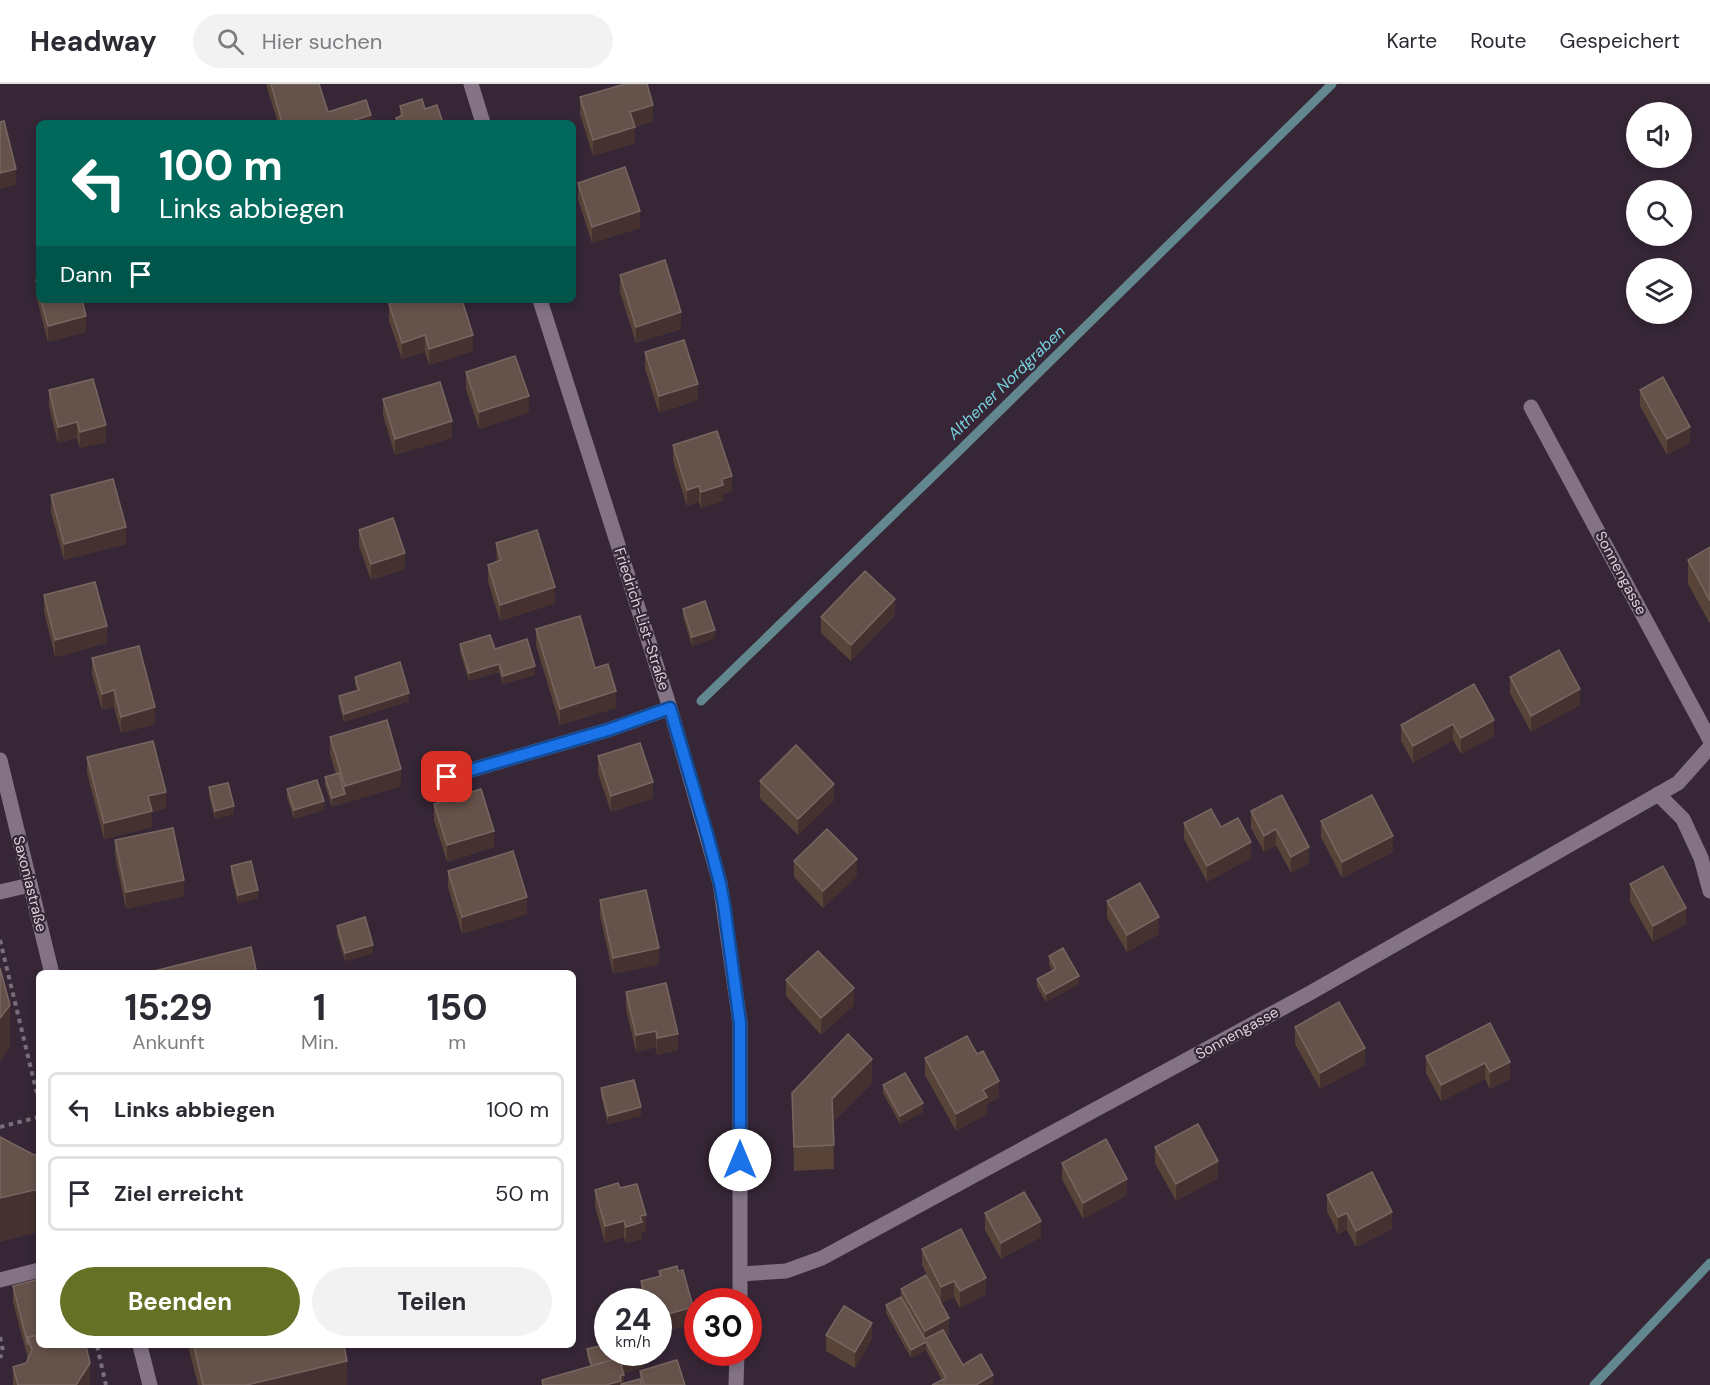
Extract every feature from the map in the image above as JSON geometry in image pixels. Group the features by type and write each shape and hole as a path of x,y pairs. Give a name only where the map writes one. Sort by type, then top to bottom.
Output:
{"street":[{"path":"471,84 482,120"},
{"name":"Friedrich-List-Straße","path":"541,303 670,708 720,883 740,1023 740,1288"},
{"name":"Sonnengasse","path":"1532,406 1710,740"},
{"path":"447,777 608,730 670,708"},
{"name":"Sonnengasse","path":"741,1274 786,1271 822,1258 1310,993 1678,783 1710,747"},
{"name":"Saxoniastraße","path":"0,760 51,970"},
{"path":"1658,794 1683,819 1701,858 1710,891"},
{"path":"0,892 30,885"},
{"path":"0,1280 36,1271"},
{"path":"141,1348 150,1385"},
{"path":"736,1385 737,1366"}],"path":[{"path":"0,940 36,1090"},
{"path":"0,1127 36,1118"},
{"path":"0,1337 3,1351 0,1358"},
{"path":"97,1348 106,1385"}],"building":[{"path":"271,84 319,84 328,112 366,100 371,115 355,120 281,120"},
{"path":"625,84 647,84 653,105 630,112 635,127 593,140 580,97"},
{"path":"422,99 425,109 437,105 442,120 397,120 396,118 403,115 400,106"},
{"path":"4,121 16,169 0,173 0,122"},
{"path":"625,167 640,211 592,227 578,183"},
{"path":"665,260 681,312 636,327 620,275"},
{"path":"42,303 83,303 86,316 48,326"},
{"path":"463,303 473,335 429,349 425,335 402,343 389,304"},
{"path":"684,340 698,384 659,396 645,352"},
{"path":"515,356 529,396 479,412 466,372"},
{"path":"1663,377 1690,427 1667,439 1640,390"},
{"path":"93,379 106,425 80,432 77,422 58,427 49,390"},
{"path":"440,382 452,421 395,439 383,399"},
{"path":"717,431 732,476 722,479 723,485 701,492 699,486 687,490 673,445"},
{"path":"113,479 126,527 64,544 51,495"},
{"path":"393,518 405,553 371,564 359,530"},
{"path":"537,530 555,587 500,605 488,565 501,560 496,543"},
{"path":"1710,547 1710,601 1688,560"},
{"path":"865,571 895,599 851,645 821,617"},
{"path":"95,582 107,626 55,640 44,595"},
{"path":"705,601 715,630 692,637 683,609"},
{"path":"580,616 595,668 608,664 616,691 560,709 536,629"},
{"path":"490,635 495,649 527,639 535,666 503,676 499,664 469,673 460,644"},
{"path":"139,646 155,707 121,717 114,690 102,694 92,658"},
{"path":"1559,650 1580,689 1531,716 1510,677"},
{"path":"400,662 409,693 344,714 339,696 359,690 355,677"},
{"path":"1474,684 1494,720 1461,738 1453,724 1413,746 1401,725"},
{"path":"387,720 401,769 345,786 330,737"},
{"path":"153,741 166,792 148,796 152,811 104,823 87,757"},
{"path":"640,743 653,782 611,796 598,756"},
{"path":"796,745 834,784 798,819 760,781"},
{"path":"339,773 345,794 332,798 325,777"},
{"path":"317,780 324,801 294,810 287,789"},
{"path":"228,783 234,806 215,811 209,787"},
{"path":"481,789 494,831 447,845 434,804"},
{"path":"1282,795 1309,847 1291,857 1276,829 1264,836 1251,811"},
{"path":"1372,795 1393,836 1342,862 1321,821"},
{"path":"1211,809 1221,827 1238,818 1251,842 1207,866 1184,823"},
{"path":"173,828 184,880 126,892 115,840"},
{"path":"827,829 857,859 823,891 794,861"},
{"path":"513,851 527,897 462,917 448,871"},
{"path":"251,861 258,890 238,895 231,866"},
{"path":"1663,866 1686,908 1653,926 1630,884"},
{"path":"1140,883 1159,917 1127,935 1107,901"},
{"path":"646,890 659,948 613,958 600,900"},
{"path":"365,917 373,945 345,953 337,926"},
{"path":"251,947 256,970 158,970"},
{"path":"1063,948 1079,976 1046,994 1037,979 1056,969 1049,956"},
{"path":"818,951 854,988 821,1018 786,980"},
{"path":"0,968 10,1005 0,1018"},
{"path":"666,983 678,1034 657,1038 656,1031 636,1035 626,992"},
{"path":"1339,1002 1365,1048 1320,1073 1295,1027"},
{"path":"1490,1023 1510,1062 1490,1072 1485,1063 1441,1085 1426,1056"},
{"path":"848,1034 872,1059 832,1099 834,1145 794,1147 792,1093"},
{"path":"967,1036 977,1054 983,1051 999,1081 983,1090 987,1097 956,1114 925,1058"},
{"path":"905,1073 923,1103 900,1116 883,1085"},
{"path":"634,1080 641,1107 608,1116 601,1088"},
{"path":"1198,1124 1218,1161 1176,1184 1155,1147"},
{"path":"0,1137 36,1155 36,1190 0,1198"},
{"path":"1106,1139 1127,1179 1083,1203 1062,1163"},
{"path":"1372,1172 1392,1212 1356,1231 1347,1213 1338,1217 1327,1195"},
{"path":"618,1183 620,1188 637,1184 646,1215 640,1216 642,1222 626,1227 624,1221 605,1226 595,1190"},
{"path":"1024,1192 1041,1221 1001,1243 985,1213"},
{"path":"961,1229 986,1278 960,1291 954,1281 941,1287 922,1249"},
{"path":"677,1266 678,1271 683,1270 688,1288 684,1288 684,1310 672,1313 672,1288 643,1288 641,1281 661,1276 659,1271"},
{"path":"926,1275 949,1318 925,1331 901,1289"},
{"path":"36,1280 36,1336 28,1337 28,1345 13,1286"},
{"path":"901,1297 925,1339 943,1330 963,1365 981,1354 993,1375 976,1385 932,1385 946,1378 926,1342 911,1350 886,1305"},
{"path":"844,1306 872,1323 855,1352 826,1335"},
{"path":"36,1336 36,1348 86,1348 90,1363 76,1385 18,1385 13,1367 26,1363 32,1350 28,1337"},
{"path":"594,1347 594,1365 592,1366 587,1349"},
{"path":"194,1348 344,1348 347,1361 247,1385 203,1385"},
{"path":"677,1360 685,1385 644,1385 640,1371 657,1366 672,1366 672,1361"},
{"path":"594,1365 621,1366 624,1375 620,1376 621,1381 606,1385 543,1385 542,1380"},
{"path":"640,1379 642,1385 621,1385 621,1384"}],"waterway":[{"name":"Althener Nordgraben","path":"701,701 1332,84"},
{"path":"1594,1385 1710,1263"}],"route":[{"path":"447,777 608,730 670,708 707,834 724,905 740,1023 740,1160"}]}
